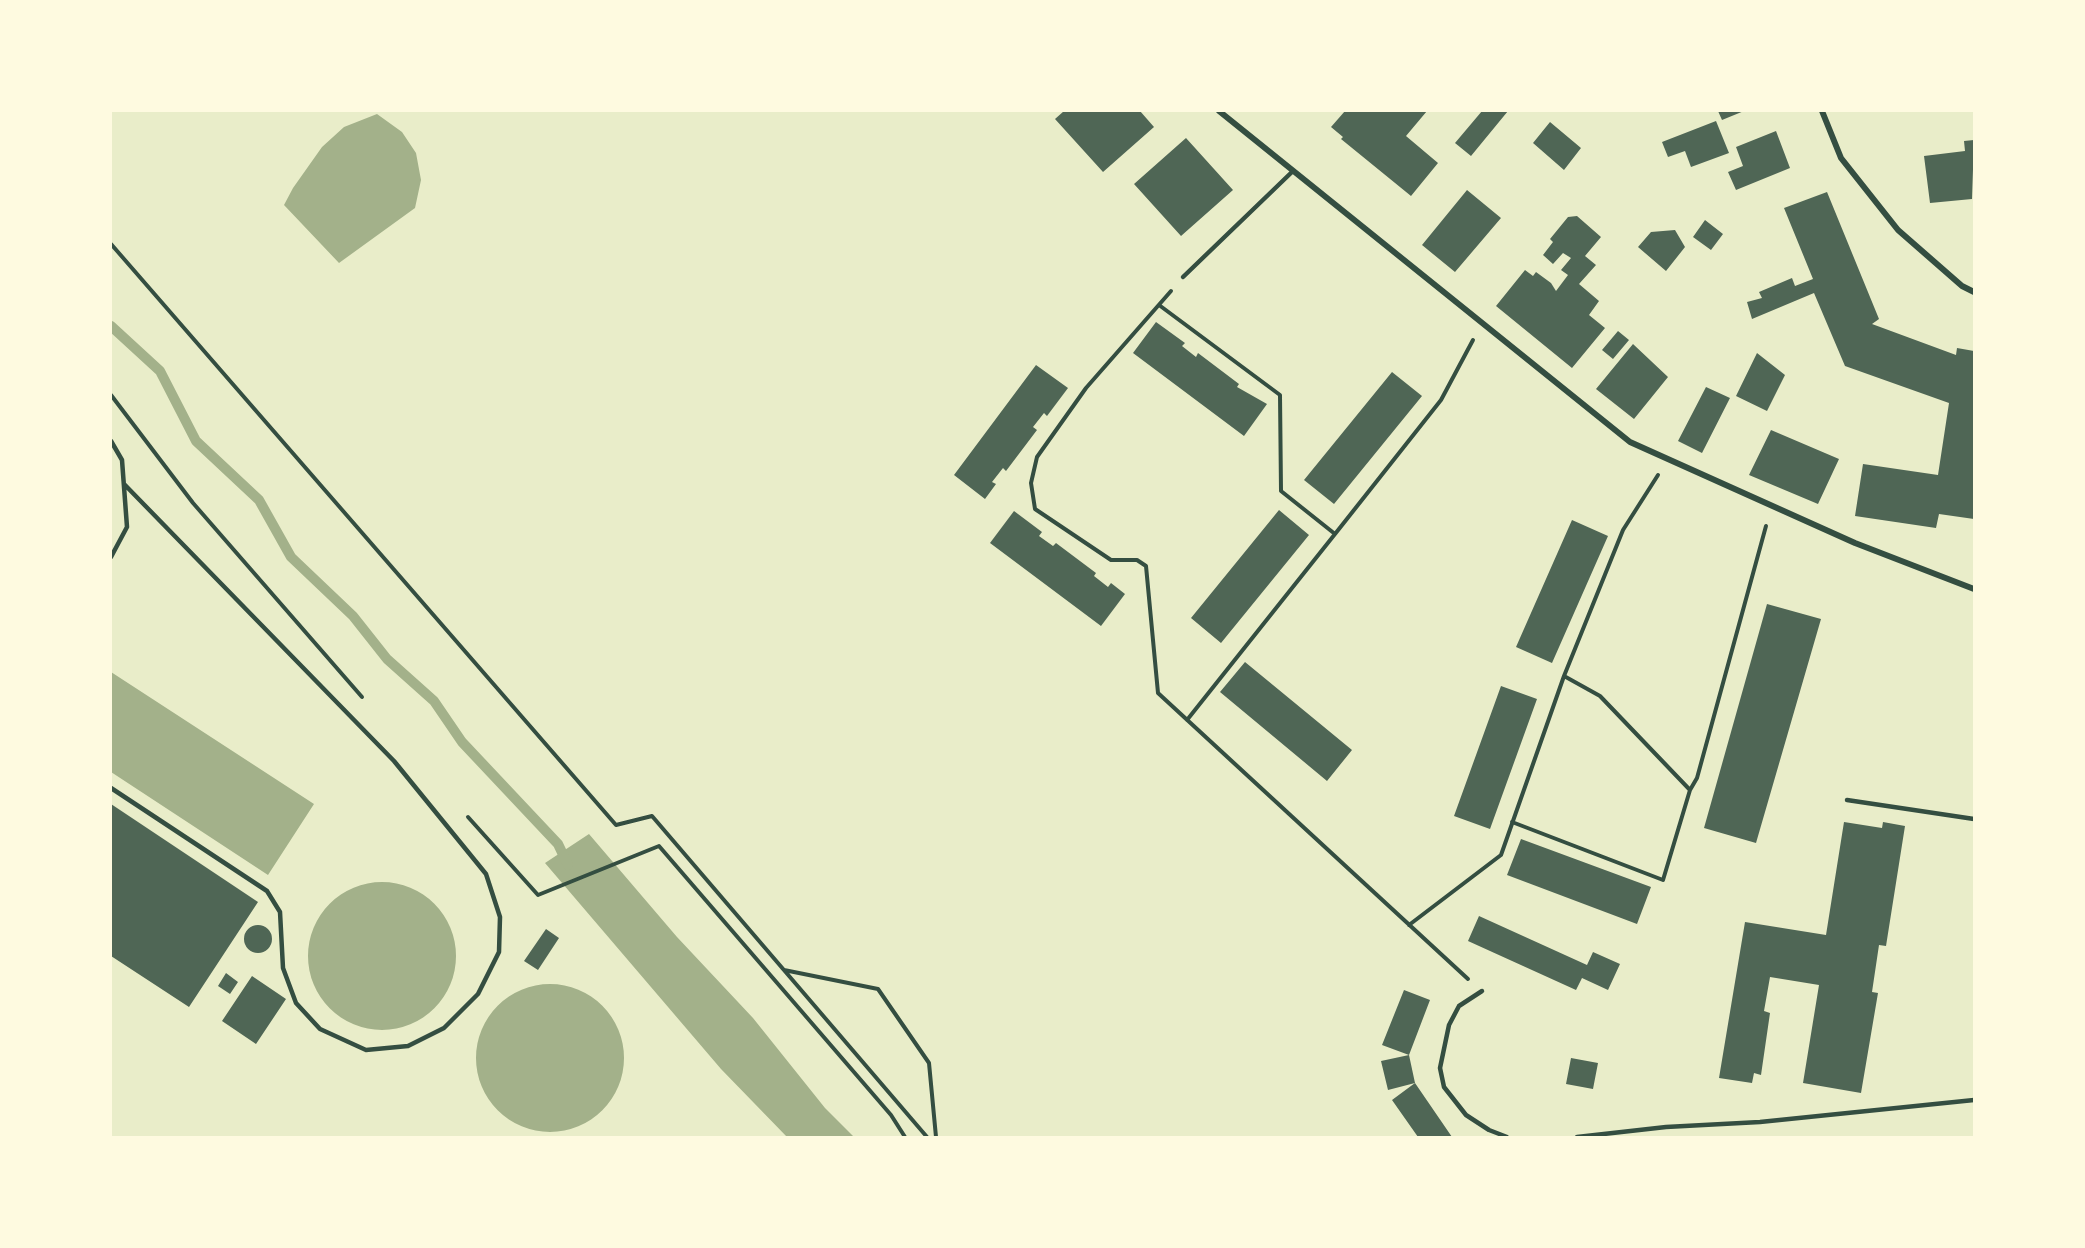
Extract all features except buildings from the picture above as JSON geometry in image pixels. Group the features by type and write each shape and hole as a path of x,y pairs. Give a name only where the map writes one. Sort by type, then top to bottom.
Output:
{"street":[{"path":"1219,111 1630,442 1855,543 1974,588"},
{"path":"1822,111 1841,158 1898,230 1962,286 1974,292"}],"lane":[{"path":"1183,277 1293,171"},
{"path":"111,441 122,460 127,527 111,557"},
{"path":"111,788 267,891 280,912 282,968 296,1003 320,1029 366,1050 408,1046 444,1028 478,994 499,952 500,917 486,874 394,761 124,484"},
{"path":"1847,800 1974,819"},
{"path":"1482,991 1459,1006 1449,1025 1440,1068 1444,1087 1466,1115 1489,1130 1507,1137"},
{"path":"1577,1137 1666,1127 1760,1122 1974,1100"}],"path":[{"path":"111,244 615,825 652,816 927,1137"},
{"path":"1183,277 1086,388 1037,457 1031,483 1035,509 1111,560 1137,560 1146,566 1158,693 1482,991"},
{"path":"1159,305 1280,395 1281,491 1335,534"},
{"path":"1186,720 1441,400 1482,324"},
{"path":"111,395 193,503 364,700"},
{"path":"1409,925 1501,855 1564,676 1623,530 1669,459"},
{"path":"1512,822 1663,880 1690,790 1697,778 1772,505"},
{"path":"1564,676 1600,696 1690,790"},
{"path":"466,816 538,895 659,846 891,1115 905,1137"},
{"path":"784,970 878,989 929,1063 936,1137"}],"shaded area":[{"path":"377,114 402,132 416,153 421,180 415,208 339,263 284,205 322,147 344,127"},
{"path":"111,672 314,804 268,875 111,772"},
{"path":"589,834 677,937 753,1018 825,1108 854,1137 787,1137 721,1069 545,863"},
{"path":"382,882 410,887 435,903 451,928 456,956 451,984 435,1009 410,1025 382,1030 354,1025 329,1009 313,984 308,956 313,928 329,903 354,887"},
{"path":"550,984 578,989 603,1005 619,1030 624,1058 619,1086 603,1111 578,1127 550,1132 522,1127 497,1111 481,1086 476,1058 481,1030 497,1005 522,989"}],"waterway":[{"path":"111,326 160,371 196,441 259,500 291,557 353,616 387,659 434,701 462,742 558,844 568,865"}]}
